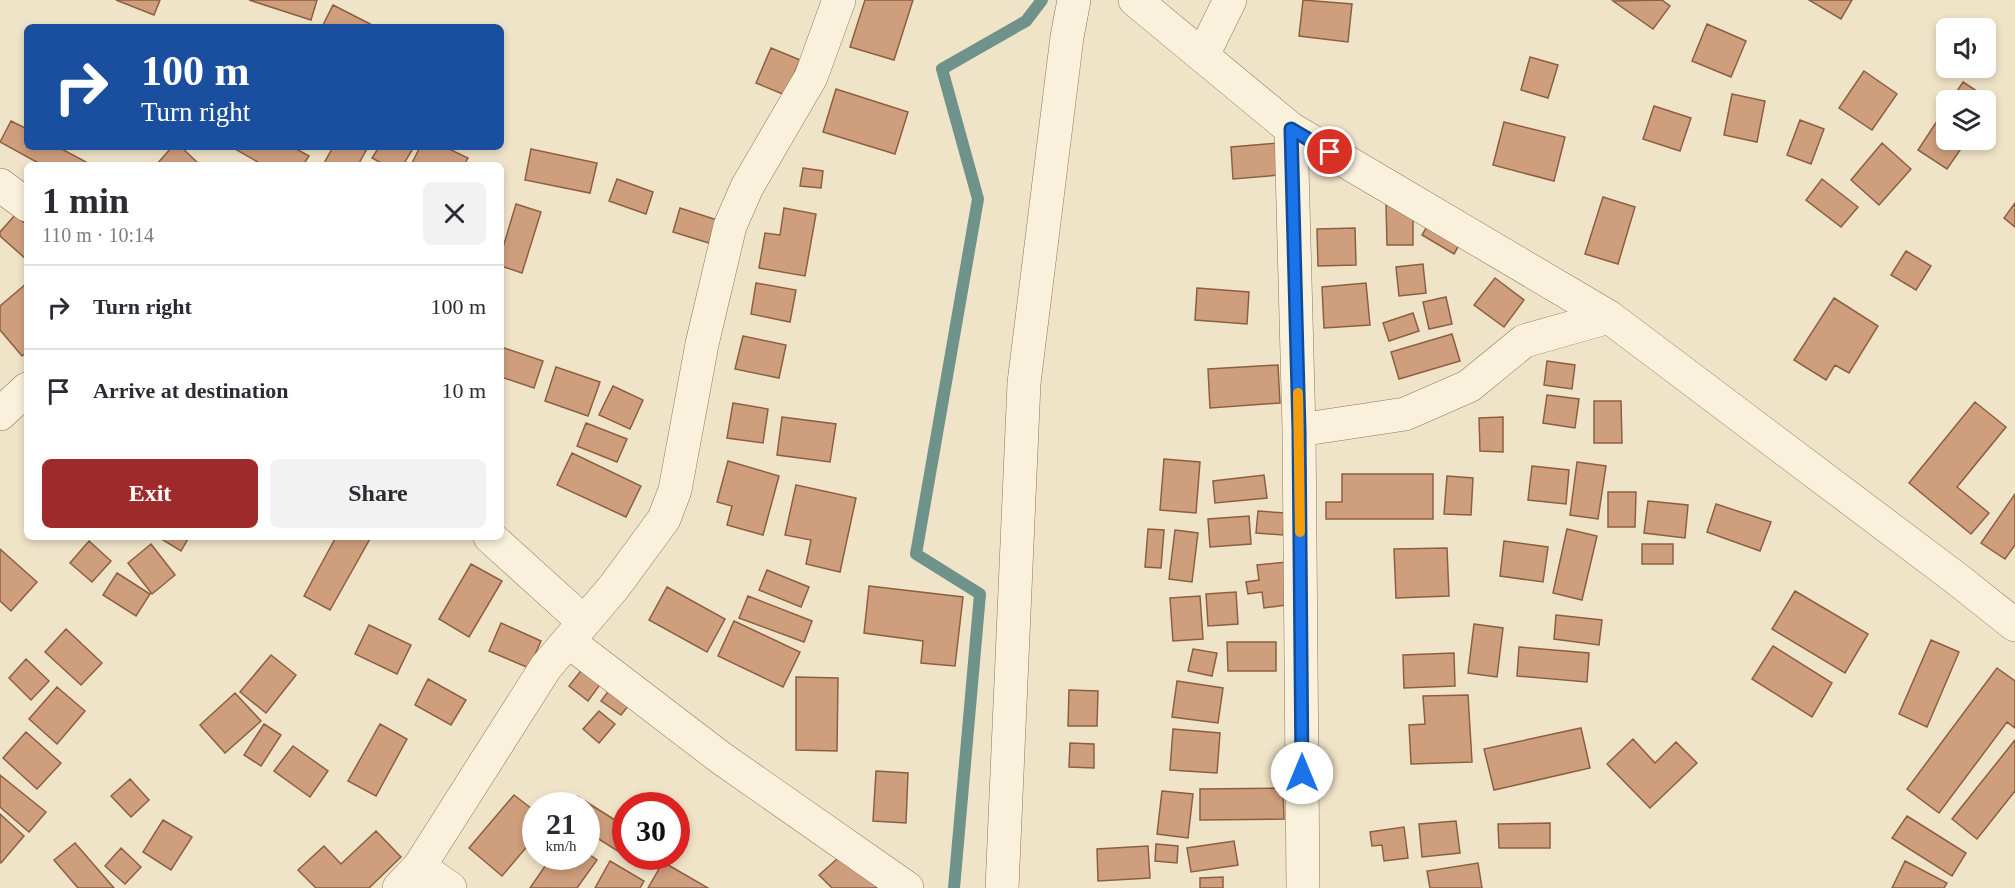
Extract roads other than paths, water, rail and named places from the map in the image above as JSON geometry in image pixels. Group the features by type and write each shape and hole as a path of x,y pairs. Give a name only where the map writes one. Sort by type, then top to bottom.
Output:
{"street":[{"path":"450,888 409,877 546,667 614,587 664,519 675,490 702,344 730,226 747,187 811,77 839,0"},
{"path":"1002,888 1024,383 1067,37 1074,0"},
{"path":"1135,0 1291,129 1609,317 2015,625"},
{"path":"1203,55 1230,0"},
{"path":"1291,129 1299,430 1303,888"},
{"path":"0,186 24,203"},
{"path":"1299,430 1405,414 1469,386 1524,341 1609,317"},
{"path":"0,414 24,392"},
{"path":"492,540 576,632 720,758 907,888"}],"waterway":[{"path":"954,888 980,594 916,554 978,199 942,69 1026,21 1042,0"}]}
